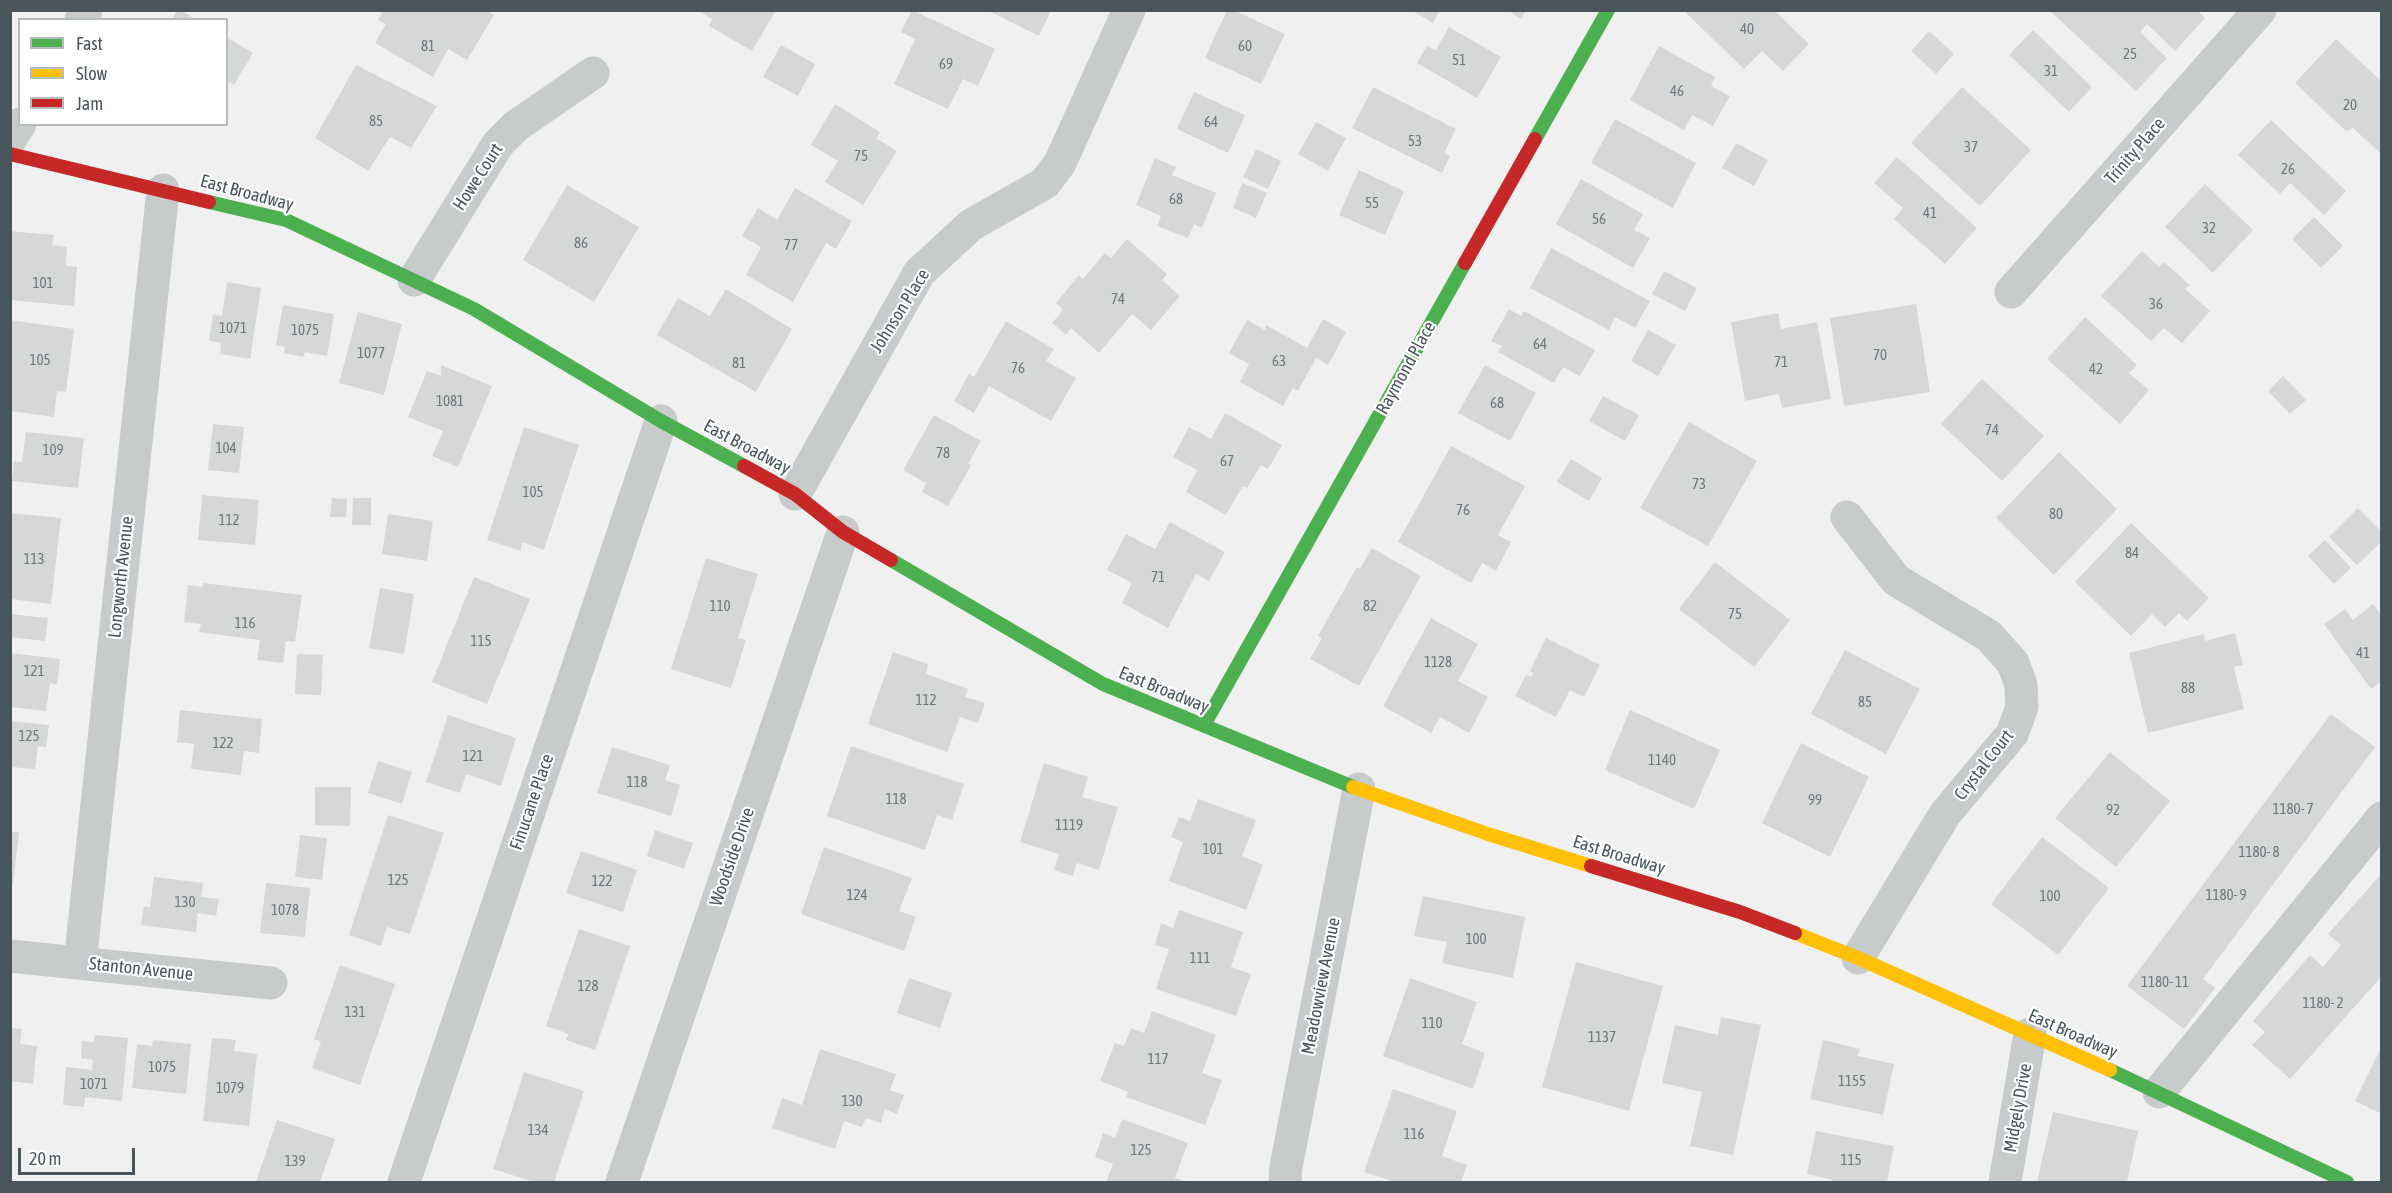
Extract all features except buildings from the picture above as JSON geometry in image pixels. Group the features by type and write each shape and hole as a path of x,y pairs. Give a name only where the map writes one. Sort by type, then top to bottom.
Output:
{"street":[{"name":"Johnson Place","path":"795,494 919,273 971,225 1045,183 1060,164 1129,10"},
{"name":"Raymond Place","path":"1204,726 1608,10"},
{"name":"Trinity Place","path":"2011,292 2257,12"},
{"name":"Howe Court","path":"414,280 498,144 516,126 593,73"},
{"path":"10,140 19,126"},
{"name":"East Broadway","path":"10,154 286,220 474,309 661,421 795,494 843,532 1103,684 1359,789 1488,834 1740,912 1858,958 2159,1092 2347,1182"},
{"name":"Longworth Avenue","path":"80,963 163,190"},
{"name":"Finucane Place","path":"404,1182 661,421"},
{"name":"Crystal Court","path":"1847,517 1896,579 1989,636 2013,663 2021,686 2022,707 2012,734 1945,814 1858,958"},
{"name":"Woodside Drive","path":"622,1182 843,532"},
{"name":"Meadowview Avenue","path":"1285,1182 1359,789"},
{"path":"2159,1092 2382,818"},
{"name":"Stanton Avenue","path":"10,956 272,982"},
{"name":"Midgely Drive","path":"2005,1182 2030,1034"}],"traffic: fast":[{"path":"1535,139 1608,10"},
{"path":"209,202 286,220 474,309 661,421 744,466"},
{"path":"1204,725 1465,263"},
{"path":"891,560 1103,684 1353,787"},
{"path":"2110,1070 2347,1182"}],"traffic: slow":[{"path":"1353,787 1488,834 1591,866"},
{"path":"1795,933 1858,958 2110,1070"}],"traffic: jam":[{"path":"1465,263 1535,139"},
{"path":"10,154 209,202"},
{"path":"744,466 795,494 843,532 891,560"},
{"path":"1591,866 1740,912 1795,933"}]}
